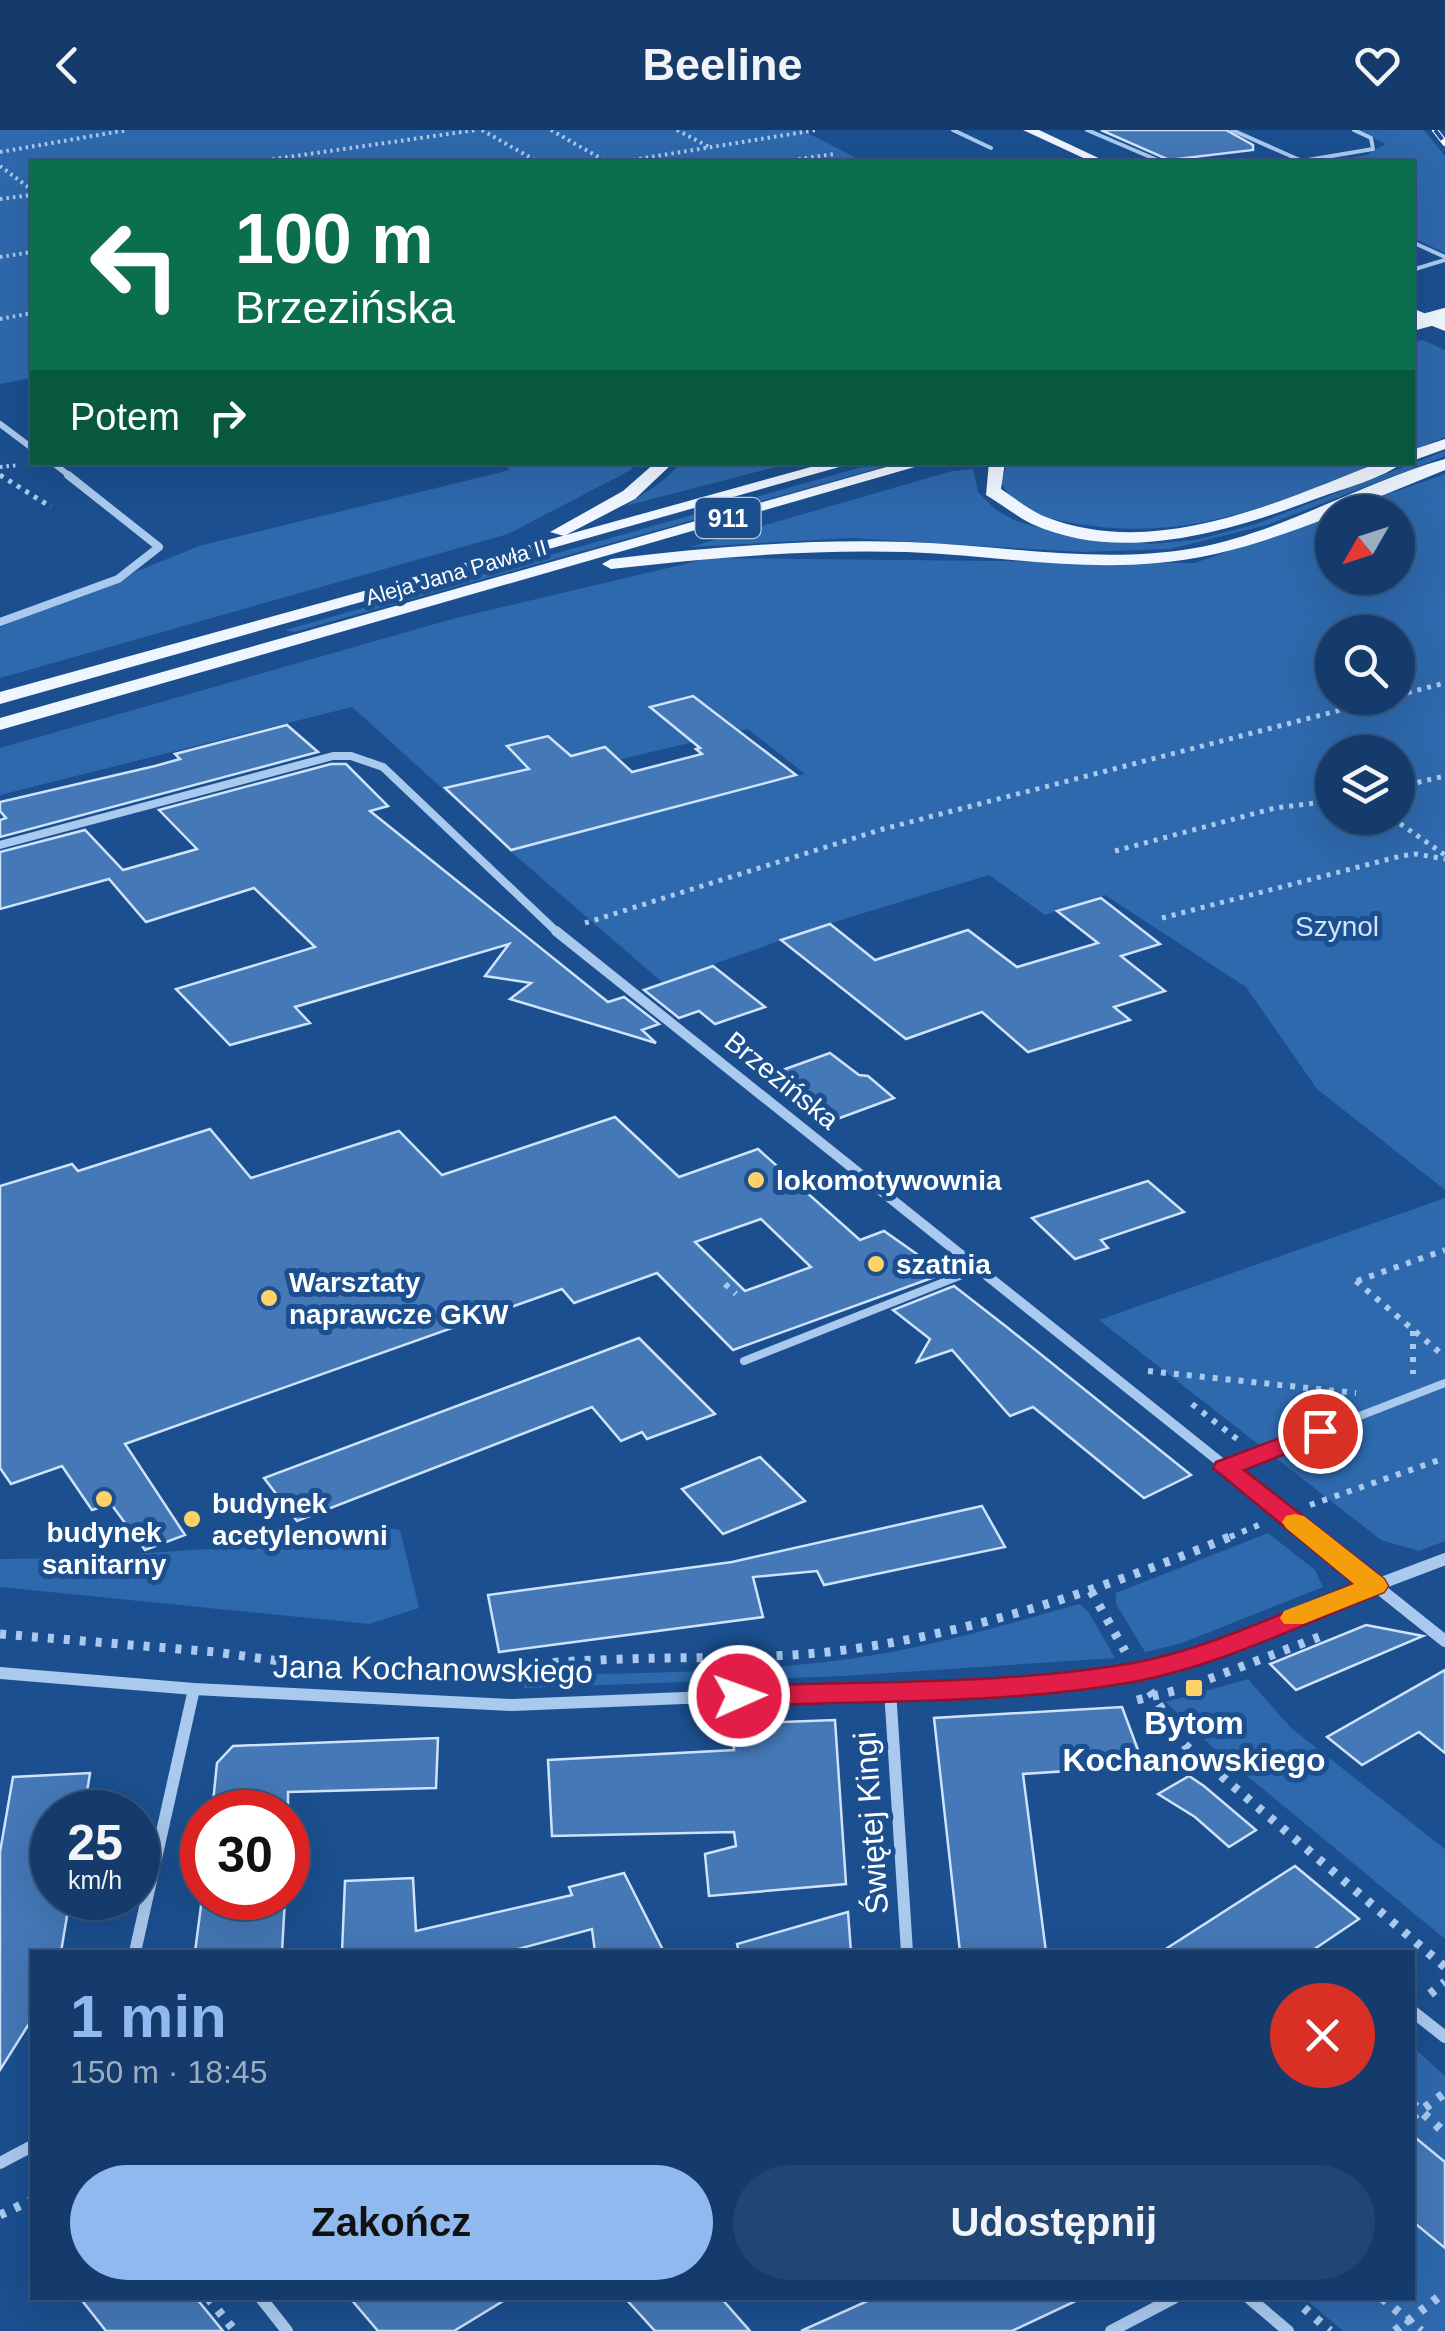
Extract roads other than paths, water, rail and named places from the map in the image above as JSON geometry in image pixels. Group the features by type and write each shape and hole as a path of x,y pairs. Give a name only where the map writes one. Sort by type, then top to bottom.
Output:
{"main road":[{"path":"1030,130 1097,160"},
{"path":"1415,297 1445,312"},
{"path":"1415,323 1445,312"},
{"path":"1415,313 1445,327"},
{"path":"1415,455 1445,444"},
{"path":"532,574 773,546 910,546 1098,560 1159,558 1214,549 1267,534 1445,464"},
{"path":"505,558 629,495 663,465"},
{"name":"Aleja Jana Pawła II","path":"0,698 838,465"},
{"name":"Aleja Jana Pawła II","path":"0,724 914,465"},
{"path":"996,465 992,490 1018,512 1068,528 1143,537 1188,534 1231,525 1388,465"}],"street":[{"path":"0,424 30,446"},
{"path":"0,622 118,579 159,547 56,465"},
{"name":"Brzezińska","path":"0,846 333,756 351,756 383,767 558,933 1445,1641"},
{"name":"Jana Kochanowskiego","path":"0,1673 194,1689 512,1705 1048,1683 1136,1672 1228,1644 1445,1559"},
{"path":"135,1950 194,1689"},
{"name":"Świętej Kingi","path":"890,1690 907,1950"},
{"path":"1415,2012 1445,2037"},
{"path":"0,2163 30,2147"},
{"path":"263,2300 288,2331"},
{"path":"1111,2331 1170,2300"},
{"path":"1251,2300 1288,2331"}],"lane":[{"path":"953,130 992,148"},
{"path":"1088,130 1157,160"},
{"path":"1232,130 1295,160"},
{"path":"1310,160 1373,149 1371,138 1354,130"},
{"path":"1415,244 1445,259"},
{"path":"1415,269 1445,259"},
{"path":"744,1362 977,1269"},
{"path":"1225,1468 1445,1383"}],"railway":[{"path":"1435,130 1445,143"}],"place":[{"name":"lokomotywownia","path":"756,1180"},
{"name":"szatnia","path":"876,1264"},
{"name":"Warsztaty naprawcze GKW","path":"269,1298"},
{"name":"budynek sanitarny","path":"104,1499"},
{"name":"budynek acetylenowni","path":"192,1519"},
{"name":"Bytom Kochanowskiego","path":"1194,1688"}],"park label":[{"name":"Szynol","path":"1337,926"}]}
